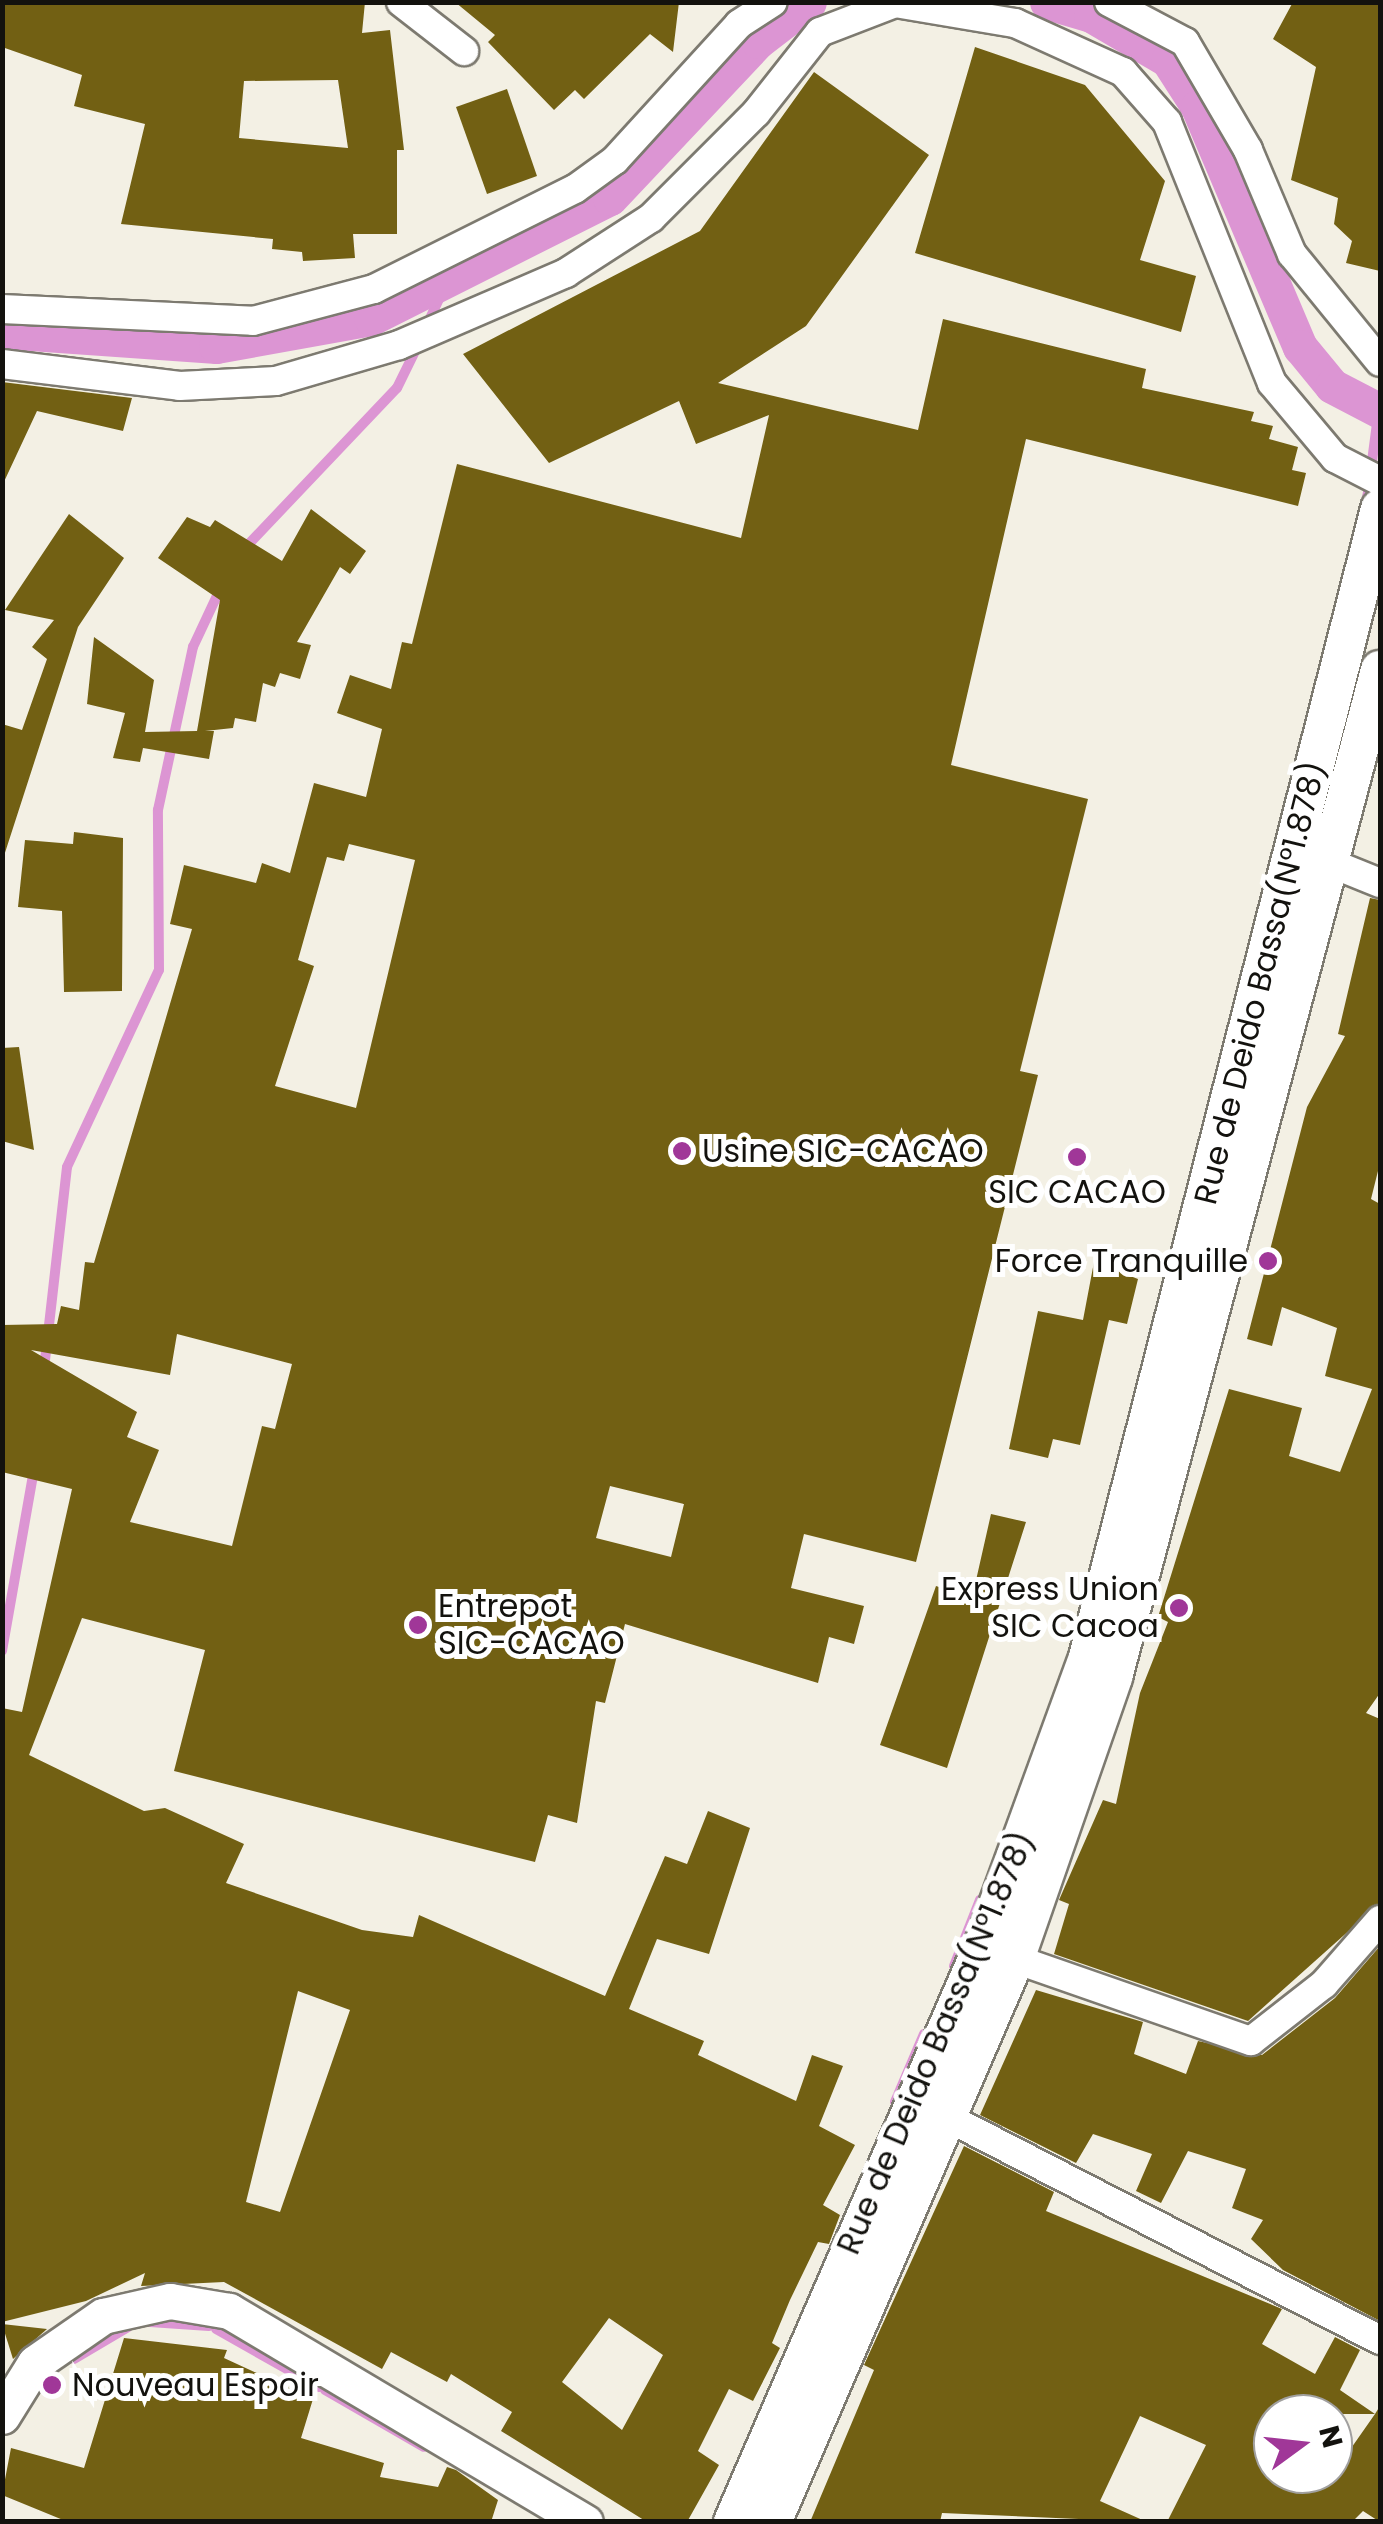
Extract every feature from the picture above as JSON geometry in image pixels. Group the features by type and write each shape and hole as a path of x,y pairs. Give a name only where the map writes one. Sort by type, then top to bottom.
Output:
{"main road":[{"name":"Rue de Deido Bassa(N°1.878)","path":"733,2522 929,2107 1088,1656 1367,616 1380,509"},
{"path":"772,2522 929,2107 1015,1959 1119,1658 1380,670"}],"street":[{"path":"401,2 464,51"},
{"path":"2,309 253,321 374,289 575,189 615,160 740,24 773,2"},
{"path":"1110,2 1186,42 1248,150 1292,254 1380,362"},
{"path":"2,364 180,386 276,382 400,345 566,272 651,218 756,113 820,32 895,3 1015,23 1123,72 1167,122 1272,384 1335,458 1380,481"},
{"path":"1328,862 1380,884"},
{"path":"1015,1959 1251,2041 1324,1984 1380,1920"},
{"path":"929,2107 1380,2340"},
{"path":"2,2416 35,2363 102,2316 170,2301 209,2308 585,2522"}],"building":[{"path":"2,2 365,2 362,33 390,30 404,150 397,150 397,234 353,234 355,258 303,261 302,252 272,249 273,239 121,224 145,124 74,106 82,75 2,47","holes":["338,80 348,148 239,138 244,81"]},
{"path":"455,2 679,2 673,52 650,34 584,99 575,90 554,110 488,42 495,35"},
{"path":"1293,2 1380,2 1380,271 1346,263 1352,241 1334,224 1338,198 1291,180 1316,67 1273,39"},
{"path":"975,47 1085,85 1165,181 1140,260 1196,276 1181,332 915,253"},
{"path":"814,72 929,155 806,326 718,383 918,430 943,319 1146,369 1142,388 1254,412 1251,421 1273,426 1269,439 1298,447 1292,470 1306,473 1298,506 1026,439 951,765 1088,799 1020,1071 1038,1075 916,1562 804,1534 791,1588 864,1606 854,1644 829,1637 818,1683 625,1624 605,1703 596,1701 577,1823 548,1815 535,1862 174,1771 205,1650 82,1618 29,1755 144,1811 165,1808 244,1844 226,1883 362,1930 413,1937 419,1915 605,1996 665,1856 687,1864 708,1811 750,1828 709,1954 657,1939 629,2009 704,2041 698,2055 796,2101 812,2055 843,2066 819,2126 855,2145 823,2205 840,2215 829,2244 818,2242 772,2343 780,2348 753,2401 729,2389 698,2451 719,2465 687,2522 647,2522 501,2431 512,2412 451,2374 447,2382 391,2352 382,2369 224,2282 141,2286 145,2273 86,2301 2,2322 2,1708 22,1712 72,1489 2,1472 2,1325 57,1324 61,1306 79,1310 85,1262 94,1263 192,929 170,924 184,865 256,883 262,863 290,873 314,783 366,797 382,729 337,713 350,675 391,689 402,642 412,644 457,464 741,538 769,415 696,444 679,401 549,463 463,354 700,231","holes":["349,844 415,860 356,1108 275,1086 314,966 298,960 327,857 344,861","177,1334 292,1364 275,1429 262,1426 232,1546 130,1522 159,1450 127,1437 137,1412 31,1350 170,1375","610,1486 684,1504 671,1557 596,1538","298,1991 350,2010 280,2212 246,2202","609,2318 663,2355 622,2430 562,2382"]},
{"path":"507,89 537,176 487,194 456,107"},
{"path":"2,382 132,398 123,431 37,411 2,486"},
{"path":"311,509 366,551 350,574 340,567 297,642 311,645 300,679 280,673 275,687 263,683 256,722 235,718 233,728 205,731 214,731 209,759 143,748 140,762 113,758 125,713 87,704 94,637 154,680 145,732 197,731 220,600 158,558 187,517 210,527 215,520 282,561"},
{"path":"69,514 124,558 78,627 2,862 2,724 22,730 47,659 32,647 54,620 5,610"},
{"path":"74,832 123,838 122,991 64,992 62,911 18,907 25,840 73,844"},
{"path":"1370,898 1380,900 1380,1163 1371,1199 1380,1204 1380,1693 1366,1713 1380,1719 1380,1903 1248,2021 1054,1954 1069,1904 1059,1900 1103,1800 1116,1804 1140,1693 1168,1622 1158,1617 1229,1389 1302,1408 1289,1456 1340,1472 1372,1389 1325,1376 1337,1328 1282,1307 1272,1346 1247,1339 1307,1107 1345,1036 1338,1034"},
{"path":"19,1047 34,1150 2,1141 2,1048"},
{"path":"1094,1262 1138,1279 1127,1324 1109,1320 1080,1445 1053,1439 1048,1458 1009,1449 1038,1311 1083,1320"},
{"path":"991,1514 1026,1522 947,1768 880,1745 936,1586 972,1598"},
{"path":"1380,1946 1380,2321 1283,2270 1251,2239 1263,2220 1232,2208 1246,2169 1188,2151 1161,2203 1136,2191 1152,2154 1093,2134 1076,2163 980,2115 1036,1990 1143,2022 1134,2054 1186,2074 1198,2041 1262,2055 1335,1998"},
{"path":"964,2146 1054,2192 1046,2211 1282,2309 1262,2344 1315,2374 1335,2337 1360,2350 1340,2390 1346,2394 1253,2394 1253,2494 1353,2494 1353,2445 1380,2406 1380,2522 1363,2511 1352,2522 1167,2522 1206,2445 1140,2416 1100,2501 1147,2522 942,2513 940,2522 810,2522 874,2370 864,2365"},
{"path":"2,2324 47,2329 13,2359"},
{"path":"124,2338 227,2350 224,2358 313,2399 301,2438 384,2463 380,2477 438,2487 447,2467 456,2470 498,2500 491,2522 68,2522 2,2495 11,2448 84,2468"},
{"path":"1353,2399 1375,2414 1353,2414"}],"waterway":[{"path":"2,331 216,346 371,318 610,198 758,41 809,2"},
{"path":"1047,2 1091,15 1168,60 1198,107 1300,347 1332,386 1380,411"},
{"path":"426,327 446,284"},
{"path":"244,549 397,388 419,343"},
{"path":"1366,507 1380,401"},
{"path":"44,1369 67,1167 159,970 158,810 193,647 222,585"},
{"path":"2,1651 34,1470"},
{"path":"954,1966 980,1900"},
{"path":"895,2102 924,2034"},
{"path":"150,2322 209,2326"},
{"path":"74,2359 128,2327"},
{"path":"216,2329 319,2387"},
{"path":"325,2390 424,2447"}],"place":[{"name":"Usine SIC-CACAO","path":"682,1151"},
{"name":"SIC CACAO","path":"1077,1157"},
{"name":"Force Tranquille","path":"1268,1261"},
{"name":"Express Union SIC Cacoa","path":"1179,1608"},
{"name":"Entrepot SIC-CACAO","path":"418,1625"},
{"name":"Nouveau Espoir","path":"52,2385"}]}
